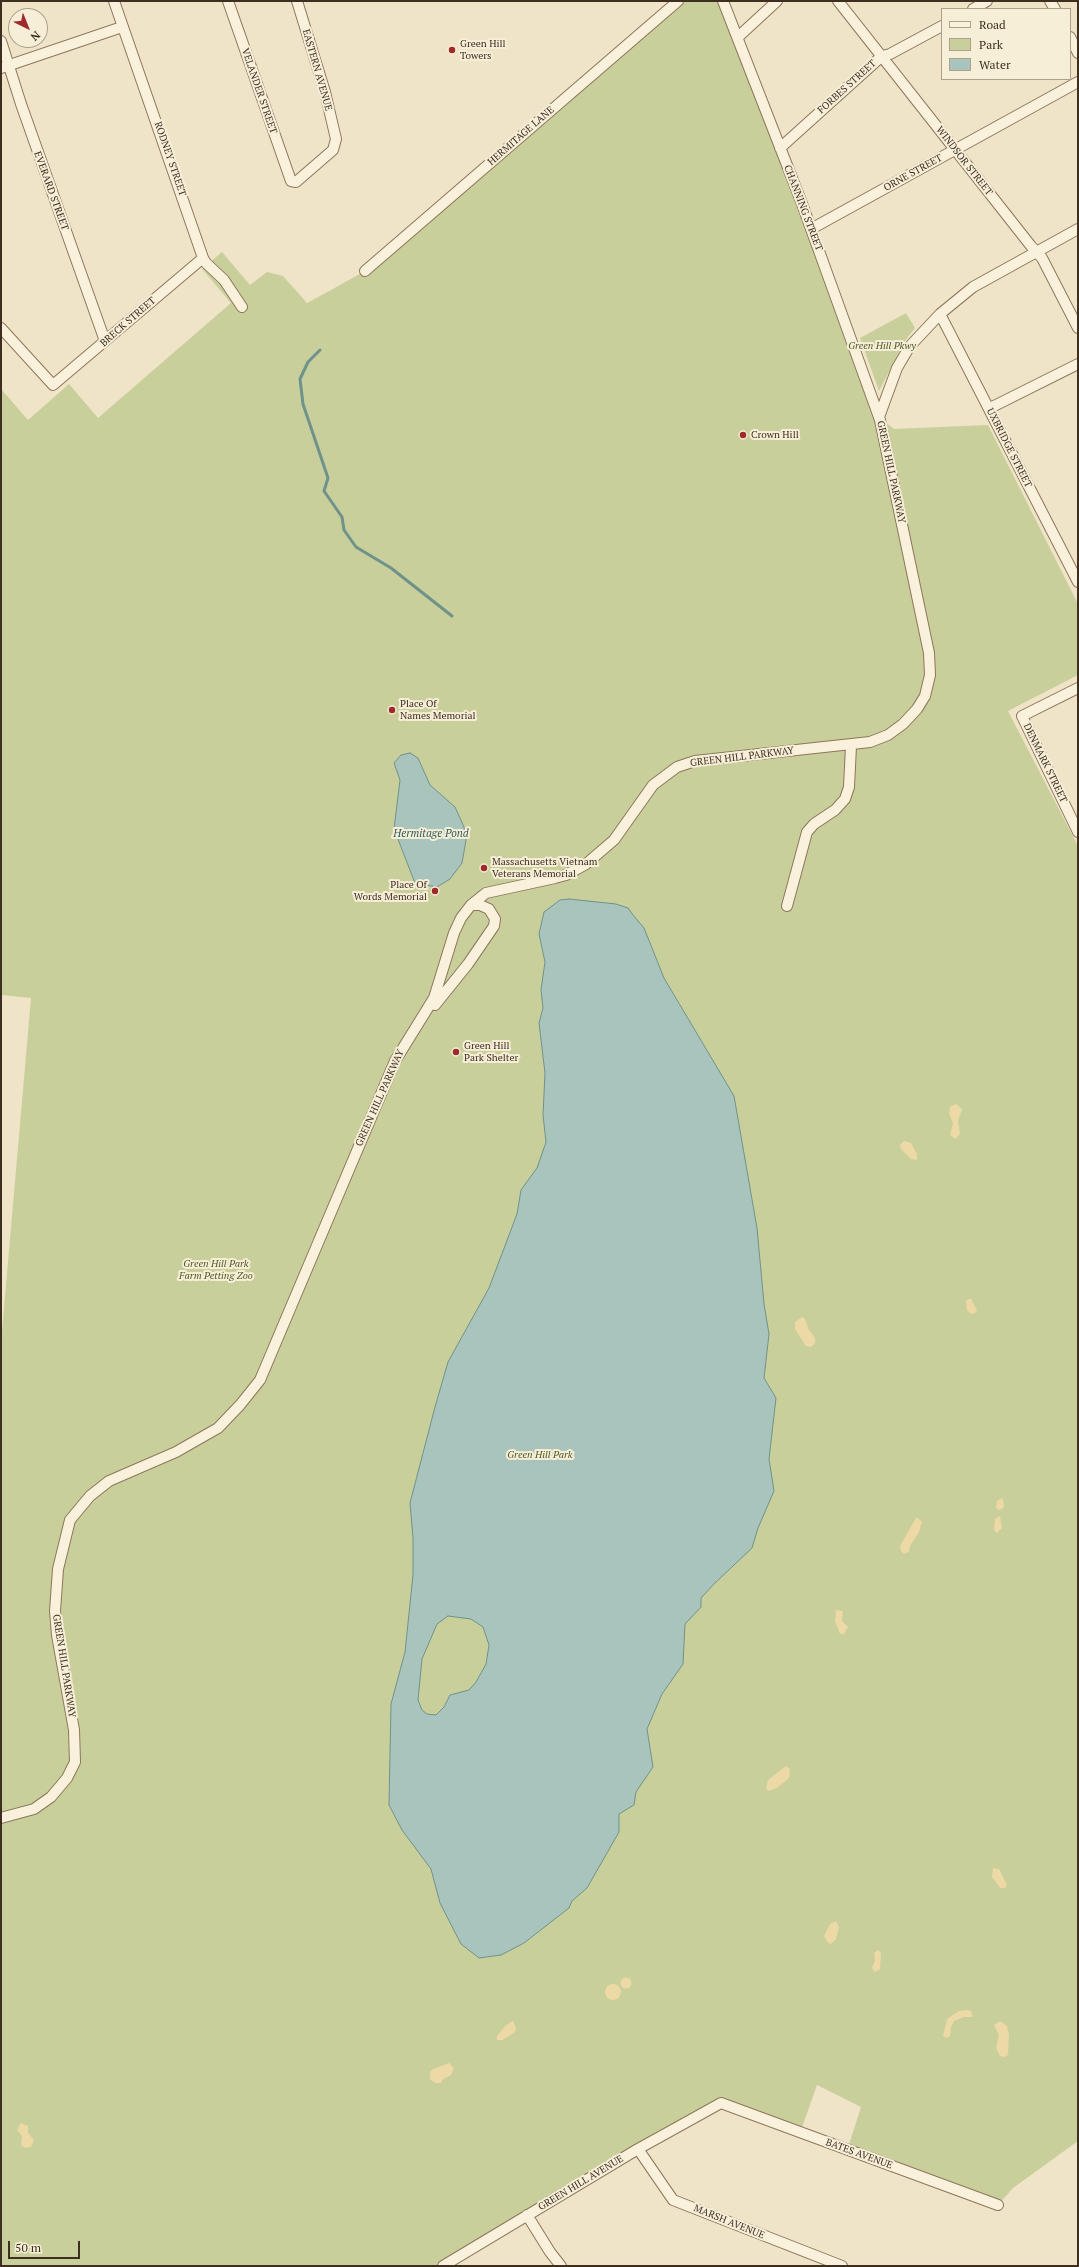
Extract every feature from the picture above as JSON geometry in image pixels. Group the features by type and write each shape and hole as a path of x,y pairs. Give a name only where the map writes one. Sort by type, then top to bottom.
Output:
{"street":[{"name":"RODNEY STREET","path":"114,1 203,258 206,264 224,280 242,307"},
{"name":"VELANDER STREET","path":"228,1 291,181 296,182 333,150 336,139"},
{"name":"EASTERN AVENUE","path":"297,1 325,92 336,139"},
{"name":"HERMITAGE LANE","path":"365,271 678,1"},
{"name":"CHANNING STREET","path":"723,1 811,229 879,417"},
{"path":"738,37 777,1"},
{"name":"WINDSOR STREET","path":"838,1 1042,258 1078,328"},
{"path":"974,8 987,1"},
{"path":"6,67 122,27"},
{"name":"FORBES STREET","path":"780,148 882,56 890,54 941,27"},
{"path":"1071,39 1078,53"},
{"name":"EVERARD STREET","path":"1,41 6,67 26,118 105,341"},
{"name":"ORNE STREET","path":"811,229 1078,82"},
{"name":"GREEN HILL PARKWAY","path":"1,1818 34,1809 51,1797 63,1784 73,1767 76,1755 73,1723 57,1635 55,1611 58,1569 70,1520 90,1496 113,1478 176,1452 218,1428 240,1405 260,1380 395,1061 421,1022 438,989 454,934 461,918 471,905 486,893 560,876 586,864 614,840 653,785 667,773 680,766 695,761 851,746 883,738 903,724 920,706 930,675 929,653 879,417 897,368 910,346 940,314 973,287 1078,229"},
{"name":"BRECK STREET","path":"1,328 53,385 203,258"},
{"name":"UXBRIDGE STREET","path":"940,314 990,408 1078,582"},
{"path":"990,408 1078,364"},
{"name":"DENMARK STREET","path":"1078,688 1022,716 1078,832"},
{"path":"787,906 807,832 814,824 836,810 845,799 849,787 851,746"},
{"path":"421,1022 468,964 494,926 494,919 489,909 480,905 471,905"},
{"name":"GREEN HILL AVENUE","path":"443,2266 638,2149 721,2103"},
{"name":"BATES AVENUE","path":"721,2103 998,2205"},
{"name":"MARSH AVENUE","path":"638,2149 673,2200 842,2266"},
{"path":"527,2215 550,2252 561,2266"}],"green space":[{"name":"Green Hill Park","path":"678,1 723,1 879,417 894,429 988,425 1078,604 1078,675 1008,711 1078,846 1078,2141 1013,2188 998,2205 847,2151 861,2107 817,2085 800,2133 720,2103 443,2266 1,2266 1,1342 31,998 1,995 1,389 28,420 69,384 98,418 231,303 202,269 222,252 250,285 267,272 283,276 307,303 365,271"},
{"name":"Green Hill Pkwy","path":"906,313 915,328 904,342 879,391 860,338"}],"sand":[{"path":"956,1104 962,1109 958,1121 960,1134 955,1139 950,1135 953,1123 949,1114 950,1107"},
{"path":"904,1141 911,1143 917,1154 917,1160 911,1159 901,1149 900,1145"},
{"path":"971,1299 977,1310 975,1313 971,1314 967,1310 966,1301"},
{"path":"802,1317 805,1319 809,1330 815,1338 815,1343 811,1347 806,1346 795,1329 795,1322"},
{"path":"1002,1498 1004,1504 1003,1508 999,1510 996,1508 997,1501"},
{"path":"1000,1516 1002,1528 997,1533 994,1530 995,1519"},
{"path":"916,1518 922,1522 919,1532 910,1546 909,1552 904,1554 901,1551 900,1546"},
{"path":"836,1610 843,1611 842,1621 848,1627 844,1634 840,1634 835,1621"},
{"path":"786,1766 790,1769 789,1778 777,1788 768,1791 766,1789 768,1780"},
{"path":"993,1868 999,1869 1007,1885 1005,1888 1000,1888 992,1877"},
{"path":"836,1921 839,1927 836,1939 831,1944 828,1943 824,1936 830,1924"},
{"path":"878,1950 881,1953 880,1969 875,1972 872,1968 875,1960 874,1953"},
{"path":"624,1978 628,1978 630,1979 630,1987 624,1988 621,1985 621,1981"},
{"path":"613,1984 619,1986 621,1992 619,1998 613,2000 607,1998 605,1992 607,1986"},
{"path":"968,2010 972,2012 972,2017 964,2017 954,2021 951,2027 950,2036 947,2038 943,2036 947,2019 959,2011"},
{"path":"513,2021 516,2028 515,2032 503,2040 497,2040 497,2036 506,2025"},
{"path":"1000,2021 1007,2026 1009,2035 1008,2055 1004,2057 1000,2056 996,2048 999,2035 994,2025"},
{"path":"449,2063 454,2068 451,2075 443,2079 441,2083 435,2083 430,2079 430,2072 433,2069"},
{"path":"21,2123 28,2126 28,2133 34,2140 31,2147 25,2148 21,2145 22,2136 17,2130"}],"water":[{"name":"Hermitage Pond","path":"410,753 418,758 430,785 455,807 464,827 466,840 462,863 450,879 437,887 415,883 394,829 400,780 394,763 401,755"},
{"path":"569,899 616,904 628,908 644,928 664,978 734,1096 757,1228 764,1304 769,1334 764,1378 776,1398 769,1459 774,1491 758,1528 752,1548 701,1598 701,1607 685,1624 683,1664 662,1694 647,1729 653,1767 636,1792 634,1805 619,1814 619,1832 587,1888 572,1901 569,1908 524,1943 501,1955 479,1958 461,1944 440,1903 431,1869 402,1830 389,1805 391,1704 405,1652 413,1575 413,1538 410,1503 435,1407 448,1362 489,1288 517,1214 521,1190 537,1168 546,1142 543,1115 545,1073 539,1023 543,1008 541,990 545,962 539,934 544,912 560,900","holes":["448,1616 471,1619 483,1627 489,1645 486,1664 476,1682 469,1690 450,1695 444,1707 436,1715 427,1714 422,1710 418,1700 422,1659 437,1624"]}],"waterway":[{"path":"320,350 308,362 300,379 303,404 328,478 324,491 342,517 344,530 356,547 391,568 452,616"}],"place":[{"name":"Green Hill Towers","path":"452,50"},
{"name":"Crown Hill","path":"743,435"},
{"name":"Place Of Names Memorial","path":"392,710"},
{"name":"Massachusetts Vietnam Veterans Memorial","path":"484,868"},
{"name":"Place Of Words Memorial","path":"435,891"},
{"name":"Green Hill Park Shelter","path":"456,1052"}],"park label":[{"name":"Green Hill Park Farm Petting Zoo","path":"216,1270"}]}
